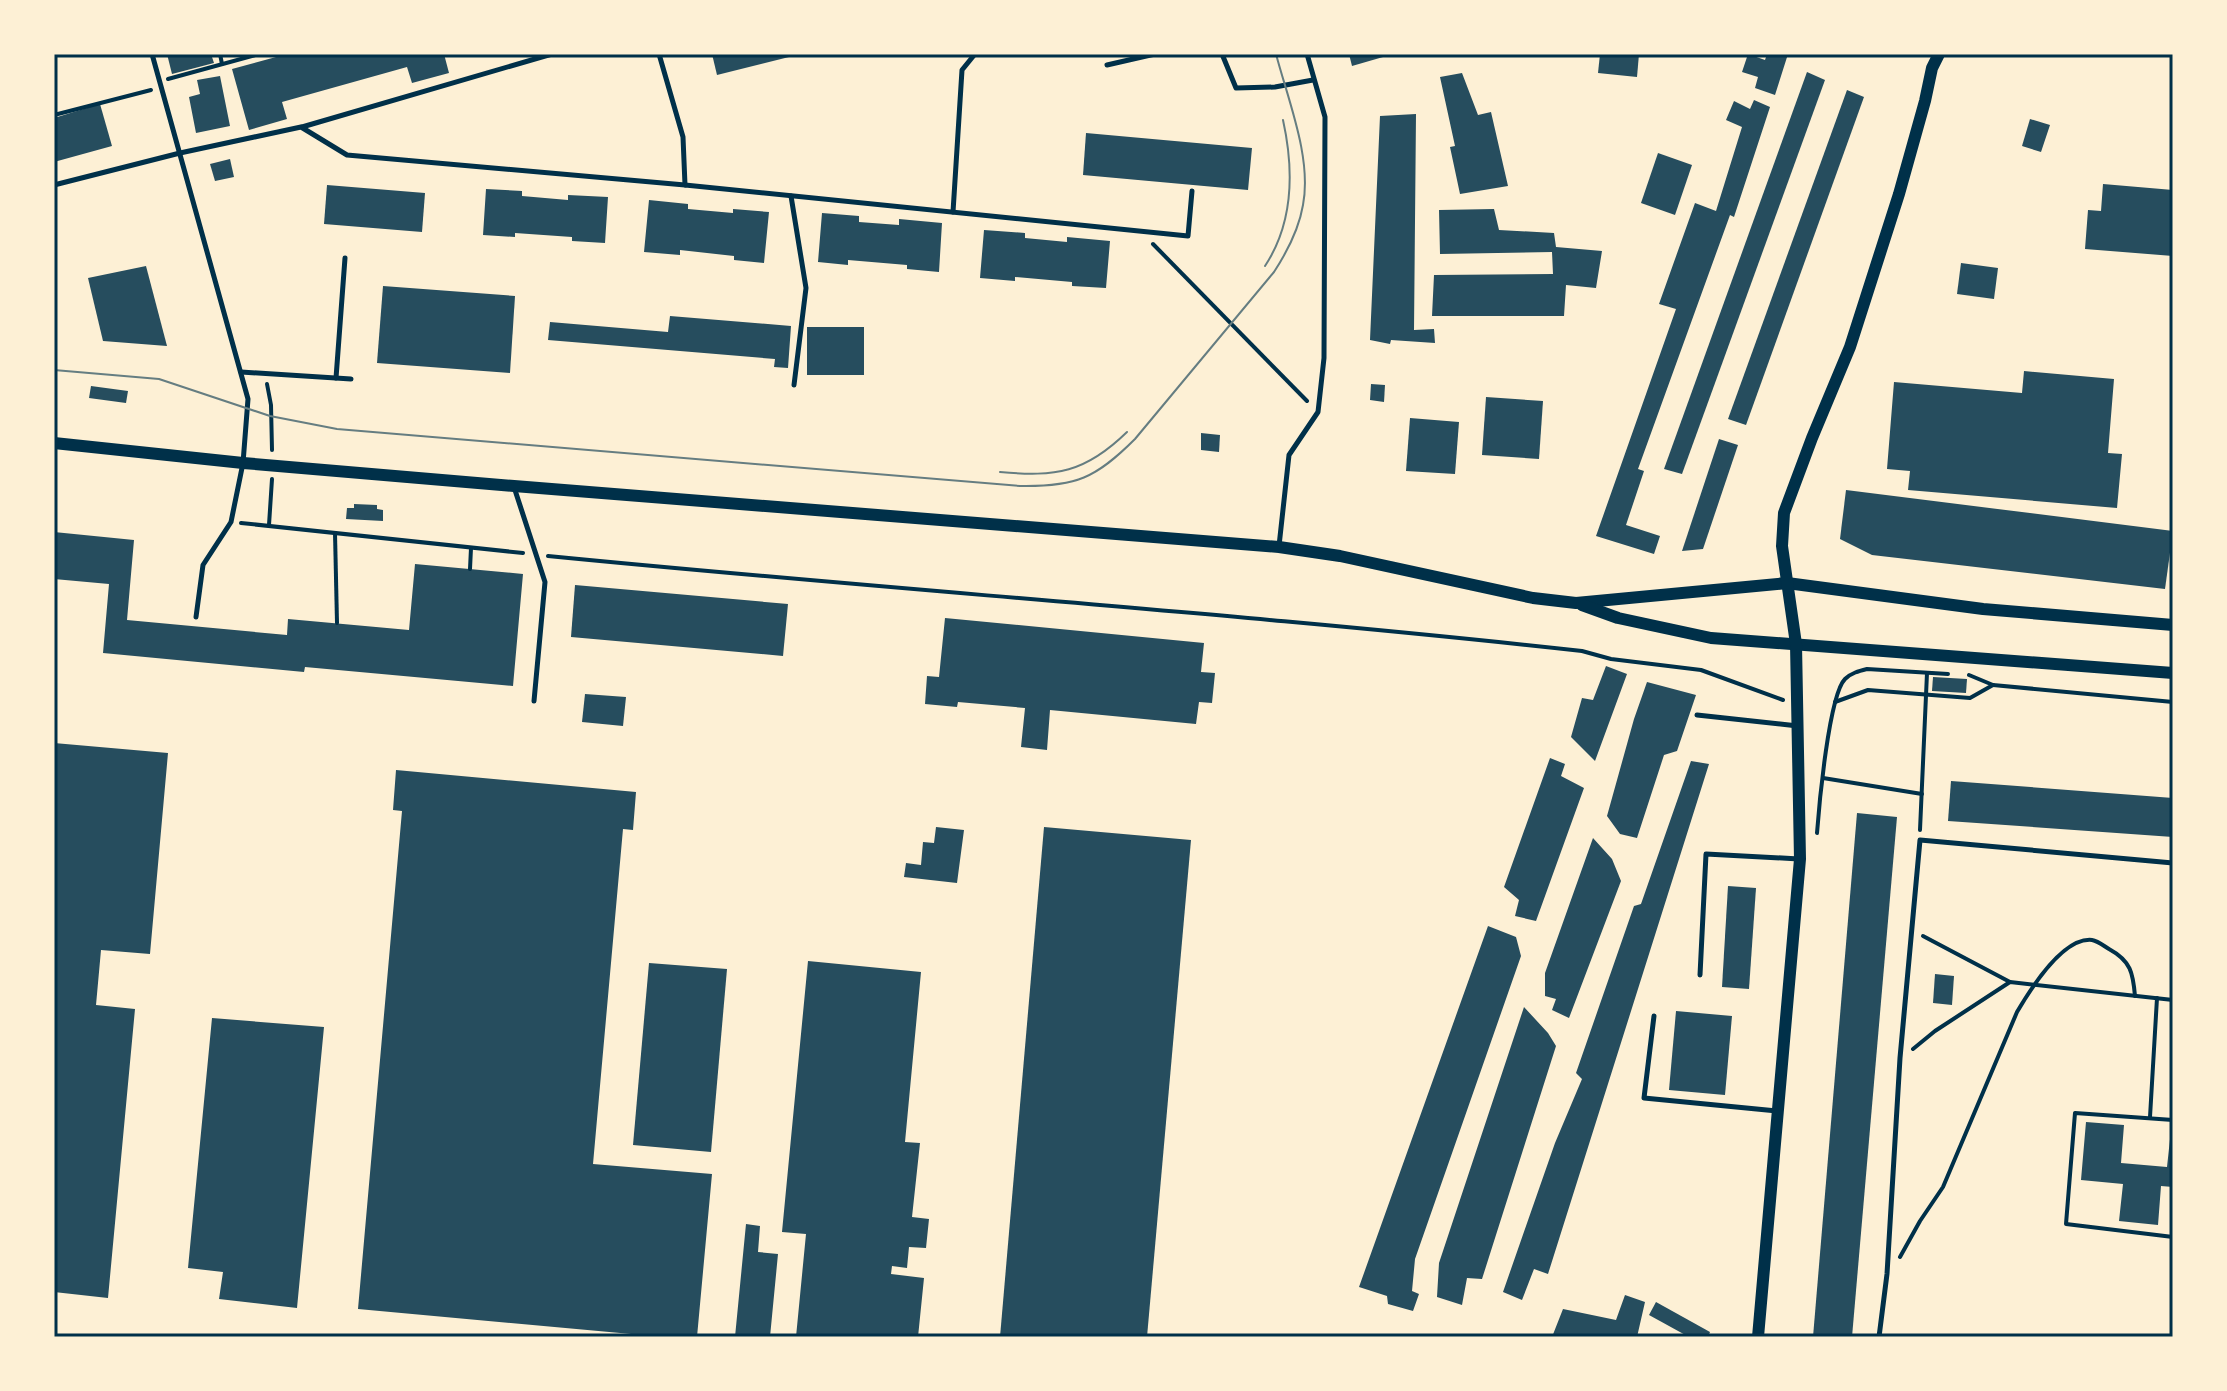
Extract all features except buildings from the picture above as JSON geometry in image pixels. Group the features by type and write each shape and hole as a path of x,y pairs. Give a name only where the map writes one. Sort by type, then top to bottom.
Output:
{"main road":[{"path":"1931,54 1932,68"},
{"path":"1758,1337 1800,859 1796,644 1782,546 1784,513 1850,347 1899,194 1932,68 1939,54"},
{"path":"54,443 243,463 1279,547 1340,556 1533,598 1576,603 1787,583 1983,609 2173,625"},
{"path":"1576,603 1618,618 1711,638 2173,673"}],"lane":[{"path":"152,54 248,399 243,463 231,522 203,565 196,617"},
{"path":"54,185 301,127 552,54"},
{"path":"659,54 683,137 685,185"},
{"path":"953,212 962,70 975,54"},
{"path":"1107,65 1155,54"},
{"path":"1222,54 1236,88 1275,87 1313,80"},
{"path":"1279,547 1289,455 1318,412 1324,358 1325,117 1307,54"},
{"path":"301,127 347,155 685,185 1188,236 1192,191"},
{"path":"791,196 806,288 794,385"},
{"path":"336,378 345,258"},
{"path":"241,372 351,379"},
{"path":"514,486 545,582 534,701"},
{"path":"1697,715 1799,726"},
{"path":"1879,1337 1887,1274 1900,1058 1920,840 2173,863"},
{"path":"1700,975 1706,854 1800,859"},
{"path":"1654,1016 1644,1098 1778,1111"}],"path":[{"path":"220,54 222,64"},
{"path":"54,115 259,54"},
{"path":"1140,231 1318,412"},
{"path":"231,522 744,576 1289,621 1582,651 1611,659 1701,670 1783,700"},
{"path":"335,533 337,623"},
{"path":"470,569 471,548"},
{"path":"1817,833 1835,702 1844,680 1856,671 1867,669 1973,676 1993,685 2173,702"},
{"path":"1920,840 1927,673"},
{"path":"1835,702 1868,690 1970,698 1993,685"},
{"path":"1823,778 1922,794"},
{"path":"1912,927 1928,940 2010,982 2173,1000"},
{"path":"1887,1274 1943,1187 2017,1012 2033,985 2077,942 2094,940 2116,953 2133,972 2135,996"},
{"path":"1900,1058 2010,982"},
{"path":"2150,1117 2157,998"},
{"path":"2173,1120 2075,1113 2066,1224 2173,1237"}],"tram line":[{"path":"54,370 159,379 270,416 337,429 1020,486 1071,482 1108,463 1135,439 1274,272 1292,240 1303,205 1304,168 1302,149 1276,54"},
{"path":"1265,266 1282,232 1289,195 1289,158 1283,120"},
{"path":"1000,472 1038,474 1069,469 1097,456 1127,432"}]}
